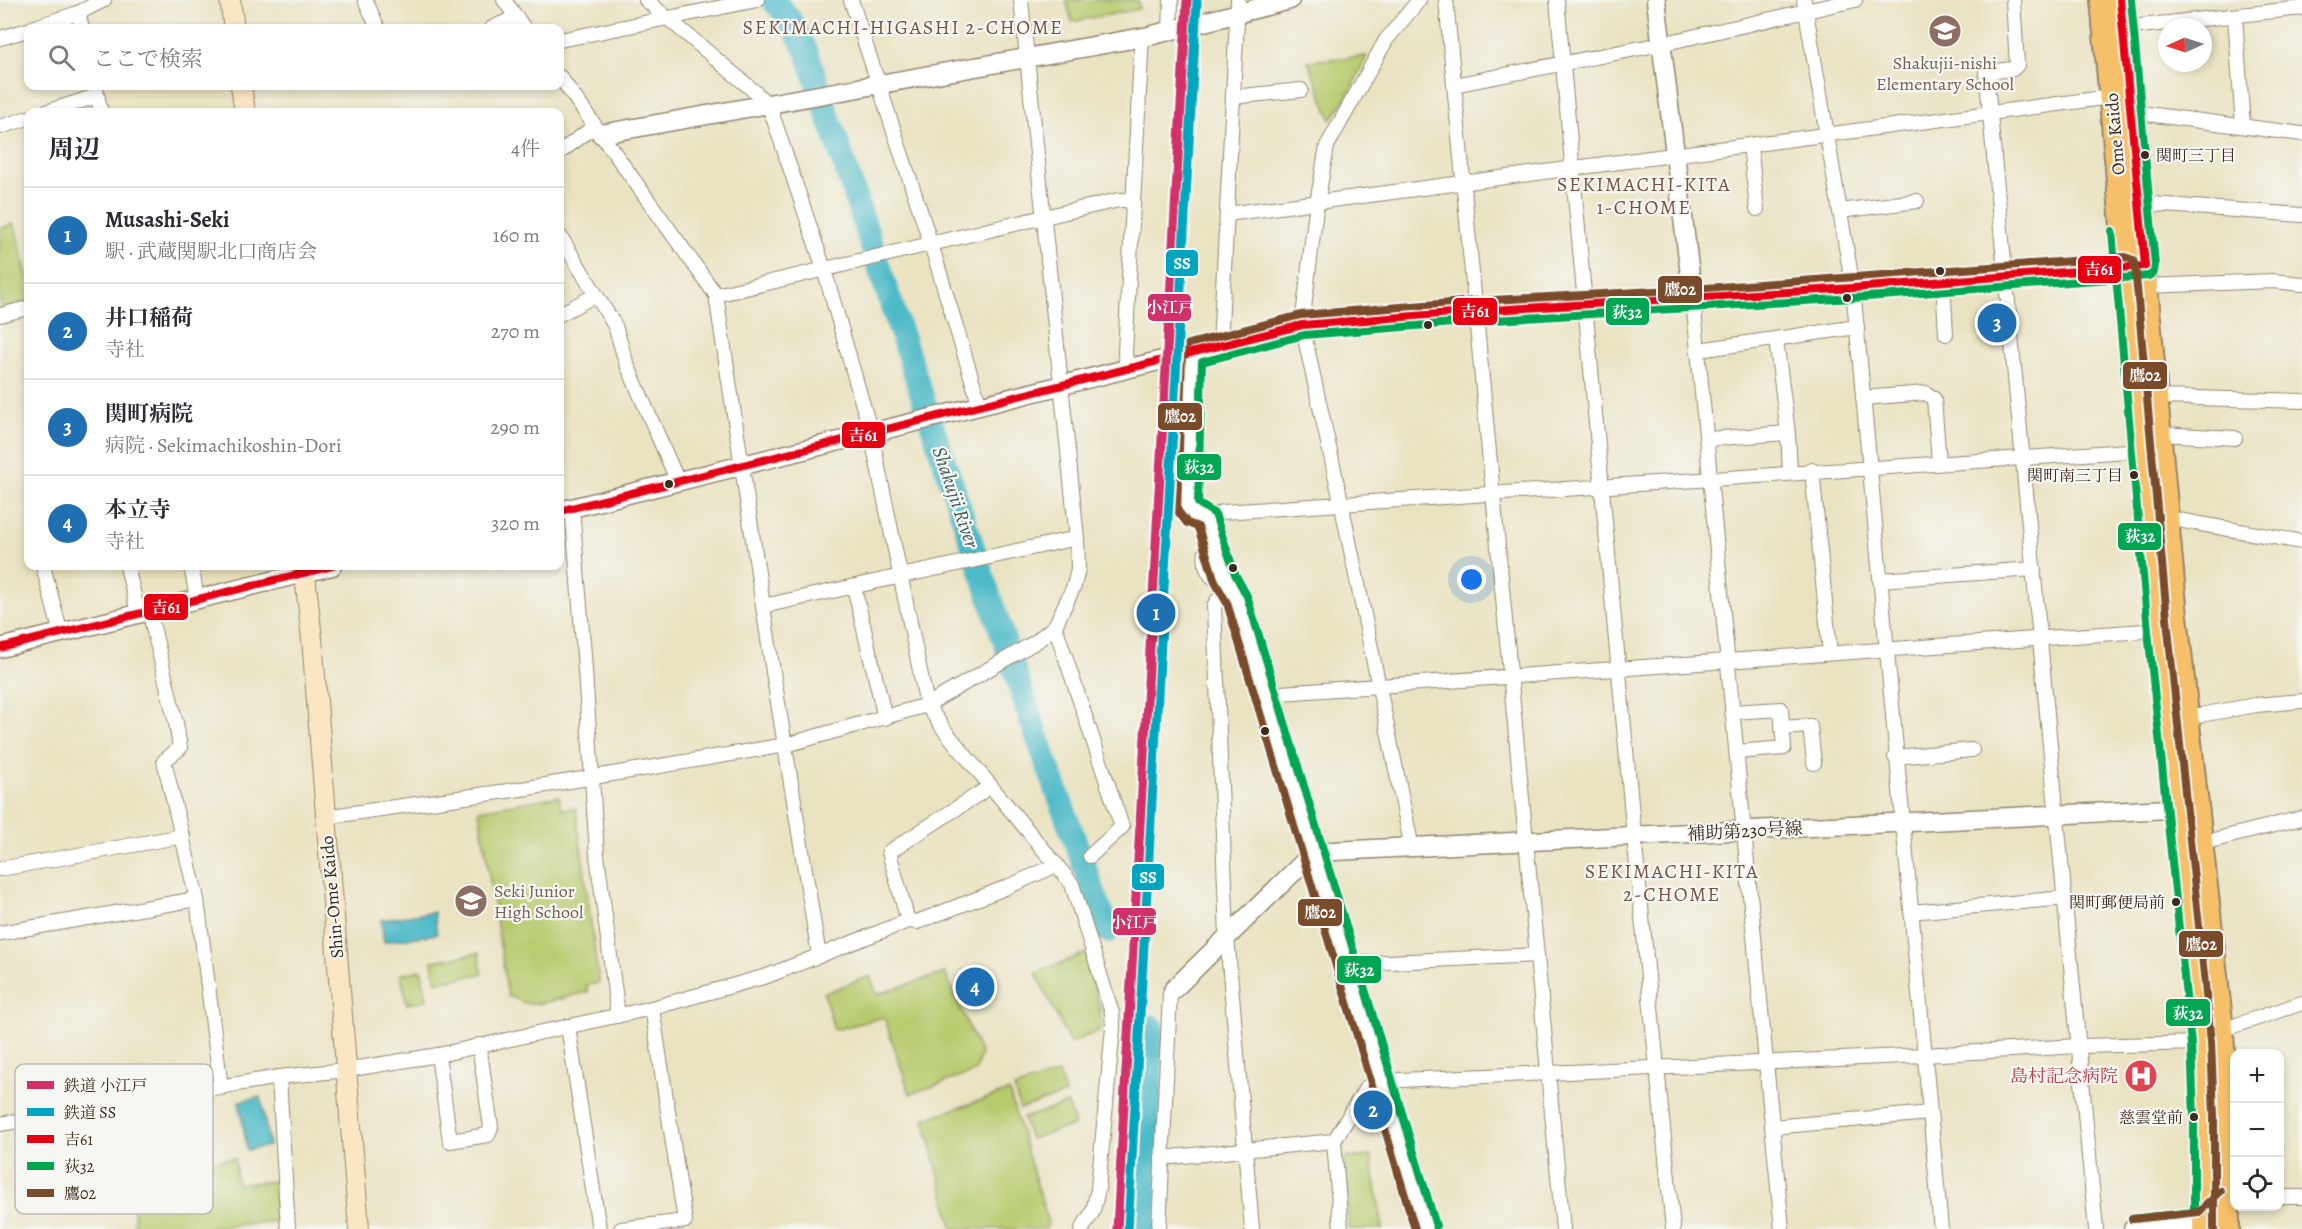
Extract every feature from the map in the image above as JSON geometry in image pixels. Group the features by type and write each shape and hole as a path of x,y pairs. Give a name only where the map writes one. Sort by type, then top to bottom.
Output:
{"main road":[{"path":"230,0 233,24"},
{"name":"Ome Kaido","path":"2102,0 2124,101 2139,202 2139,273"},
{"name":"Ome Kaido","path":"2120,0 2124,101 2139,273 2158,397 2167,518 2188,717 2188,808 2202,843 2222,1030 2230,1179"},
{"path":"242,90 244,108"},
{"path":"2139,273 2142,450 2158,630 2188,808 2201,1043 2204,1226"},
{"name":"Shin-Ome Kaido","path":"304,570 359,1229"},
{"name":"Ome Kaido","path":"2228,1229 2230,1208"}],"street":[{"path":"45,24 78,13 104,0"},
{"path":"365,0 376,24"},
{"path":"504,0 520,23"},
{"path":"646,0 767,104 824,269 871,433 927,705 945,731 1072,884 1112,1012 1113,1027 1098,1189 1093,1211 1082,1229"},
{"path":"564,39 757,0"},
{"path":"851,0 980,406"},
{"path":"325,817 593,777 786,745 927,705 1018,652 1047,634 1055,626 1074,586 1078,569 1077,538 1026,57 1022,0"},
{"path":"1170,31 1171,0"},
{"path":"564,150 598,130 767,104 1142,37 1170,31 1238,7 1290,0"},
{"path":"1412,848 1302,325 1317,202 1327,146 1386,40 1419,0"},
{"path":"1446,0 1563,1229"},
{"path":"1557,0 1634,836 1673,1229"},
{"path":"1656,0 1699,350 1782,1229"},
{"path":"1454,85 1661,44 1805,6 1855,0"},
{"path":"2013,0 2017,65 2013,69 1986,72 2096,1229"},
{"path":"1805,6 1853,288 1895,757 1941,1229"},
{"path":"1220,346 1238,7"},
{"path":"2122,28 2302,8"},
{"path":"78,13 81,24"},
{"path":"2235,16 2243,126"},
{"path":"0,38 24,31"},
{"path":"1127,369 1125,353 1142,37"},
{"path":"564,83 716,295 819,956"},
{"path":"1233,97 1301,90"},
{"path":"56,108 96,91 100,108"},
{"path":"1227,214 1676,156 1990,112 2124,101 2243,126 2302,134"},
{"path":"0,127 24,119"},
{"path":"1750,145 1757,208"},
{"path":"716,295 930,243 1119,200 1132,200"},
{"path":"1840,211 1917,201"},
{"path":"2139,202 2302,215"},
{"path":"564,247 615,326 626,362 678,482"},
{"path":"618,1016 597,855 593,777 566,509 1302,325 1477,311 1693,299 2007,277 2139,273 2302,284"},
{"path":"1943,281 1946,334"},
{"path":"564,312 596,295"},
{"path":"0,315 24,309"},
{"path":"1699,350 1857,327"},
{"path":"1776,340 1788,434 1790,472"},
{"path":"1192,354 1187,507 1208,525 1229,587 1237,599 1426,1229"},
{"path":"1863,398 1926,393 1934,399 1939,463"},
{"path":"2158,397 2302,401"},
{"path":"1708,439 1788,434"},
{"path":"2161,434 2235,438"},
{"path":"1208,525 1222,512 1602,487 1812,470 2142,450"},
{"path":"1812,470 1830,653"},
{"path":"2167,518 2302,542"},
{"path":"763,606 1077,538"},
{"path":"1880,580 2034,569"},
{"path":"44,570 60,634"},
{"path":"129,570 180,748 164,761 197,899 221,1088"},
{"path":"192,570 197,598"},
{"path":"0,648 300,570"},
{"path":"854,586 885,718"},
{"path":"1229,587 1214,606 1227,937 1252,1229"},
{"path":"1055,626 1122,827 1090,856"},
{"path":"1267,694 2158,630"},
{"path":"2188,717 2256,705 2302,701"},
{"path":"1732,712 1781,709 1784,748 1737,752"},
{"path":"1782,728 1810,726 1814,764"},
{"path":"1895,757 1972,750"},
{"path":"908,921 889,852 991,786"},
{"name":"補助第230号線","path":"1314,852 2188,808"},
{"path":"2202,843 2302,818"},
{"path":"0,869 183,836"},
{"path":"1159,1229 1170,994 1314,852"},
{"path":"213,1089 279,1077 346,1070 438,1055 652,1008 767,976 908,921 917,922 1057,865"},
{"path":"1911,912 2065,898"},
{"path":"0,933 197,899"},
{"path":"1347,964 1537,955"},
{"path":"2222,1030 2302,1003"},
{"path":"621,1229 685,1221 652,1008"},
{"path":"568,1026 599,1229"},
{"path":"1341,1229 1334,1141 1366,1089 1380,1081 2079,1046 2201,1043"},
{"path":"438,1055 450,1140 488,1136 491,1127 479,1045"},
{"path":"279,1077 288,1229"},
{"path":"1772,1127 1930,1113"},
{"path":"0,1124 15,1122"},
{"path":"1162,1158 1334,1141"},
{"path":"2284,1197 2302,1197"},
{"path":"2133,1229 2204,1226 2230,1199"},
{"path":"1093,1211 1096,1229"}],"green space":[{"path":"1066,0 1138,0 1140,9 1072,22"},
{"path":"1367,56 1347,97 1331,120 1308,61"},
{"path":"15,224 24,263 24,303 0,309 0,228"},
{"path":"559,796 561,809 576,808 599,983 587,985 588,992 532,1004 508,996 479,810"},
{"path":"479,953 482,974 436,982 432,961"},
{"path":"1086,953 1100,1009 1101,1030 1070,1043 1036,973"},
{"path":"421,970 427,1000 407,1004 401,974"},
{"path":"945,973 981,1054 975,1072 910,1094 884,1017 834,1030 824,993 870,976 877,994"},
{"path":"1059,1073 1065,1094 1020,1109 1014,1088"},
{"path":"1009,1091 1048,1222 1046,1229 953,1229 924,1119"},
{"path":"1068,1104 1075,1125 1030,1139 1023,1118"},
{"path":"1371,1156 1383,1229 1349,1229 1345,1158"},
{"path":"235,1158 237,1184 274,1181 276,1221 200,1229 135,1229 134,1214 213,1214 213,1161"}],"water":[{"path":"434,912 437,934 384,942 381,920"},
{"path":"261,1097 269,1146 247,1150 239,1101"}],"waterway":[{"name":"Shakujii River","path":"773,0 788,17 806,50 1032,723 1108,931"},
{"name":"Shakujii River","path":"1145,1229 1152,1027"}],"rail line":[{"name":"小江戸","path":"1117,1229 1187,0"},
{"name":"SS","path":"1128,1229 1197,1"}],"transit line":[{"name":"吉61","path":"564,510 1302,325 2145,266 2120,0"},
{"name":"荻32","path":"1436,1226 1247,596 1235,574 1215,514 1198,503 1202,362 1304,335 1478,321 1854,298 2149,276 2154,272 2155,265 2131,0"},
{"name":"荻32","path":"2112,231 2148,631 2191,1044 2194,1116 2194,1212 2132,1219"},
{"name":"鷹02","path":"1415,1229 1227,603 1215,582 1198,527 1187,523 1177,510 1183,348 1189,344 1301,315 2125,257 2133,260 2135,266 2168,629 2211,1042 2214,1116 2214,1229"},
{"name":"吉61","path":"0,648 316,570"},
{"name":"鷹02","path":"2132,1219 2199,1212 2221,1191"}],"place":[{"name":"Shakujii-nishi Elementary School","path":"1945,31"},
{"name":"関町三丁目","path":"2145,155"},
{"name":"関町病院","path":"1997,323"},
{"name":"関町南三丁目","path":"2134,475"},
{"name":"Musashi-Seki","path":"1156,613"},
{"name":"Seki Junior High School","path":"471,901"},
{"name":"関町郵便局前","path":"2176,902"},
{"name":"本立寺","path":"975,987"},
{"name":"島村記念病院","path":"2141,1076"},
{"name":"井口稲荷","path":"1373,1110"},
{"name":"慈雲堂前","path":"2194,1117"}],"district":[{"name":"SEKIMACHI-HIGASHI 2-CHOME","path":"903,27"},
{"name":"SEKIMACHI-KITA 1-CHOME","path":"1644,196"},
{"name":"SEKIMACHI-KITA 2-CHOME","path":"1672,882"}]}
